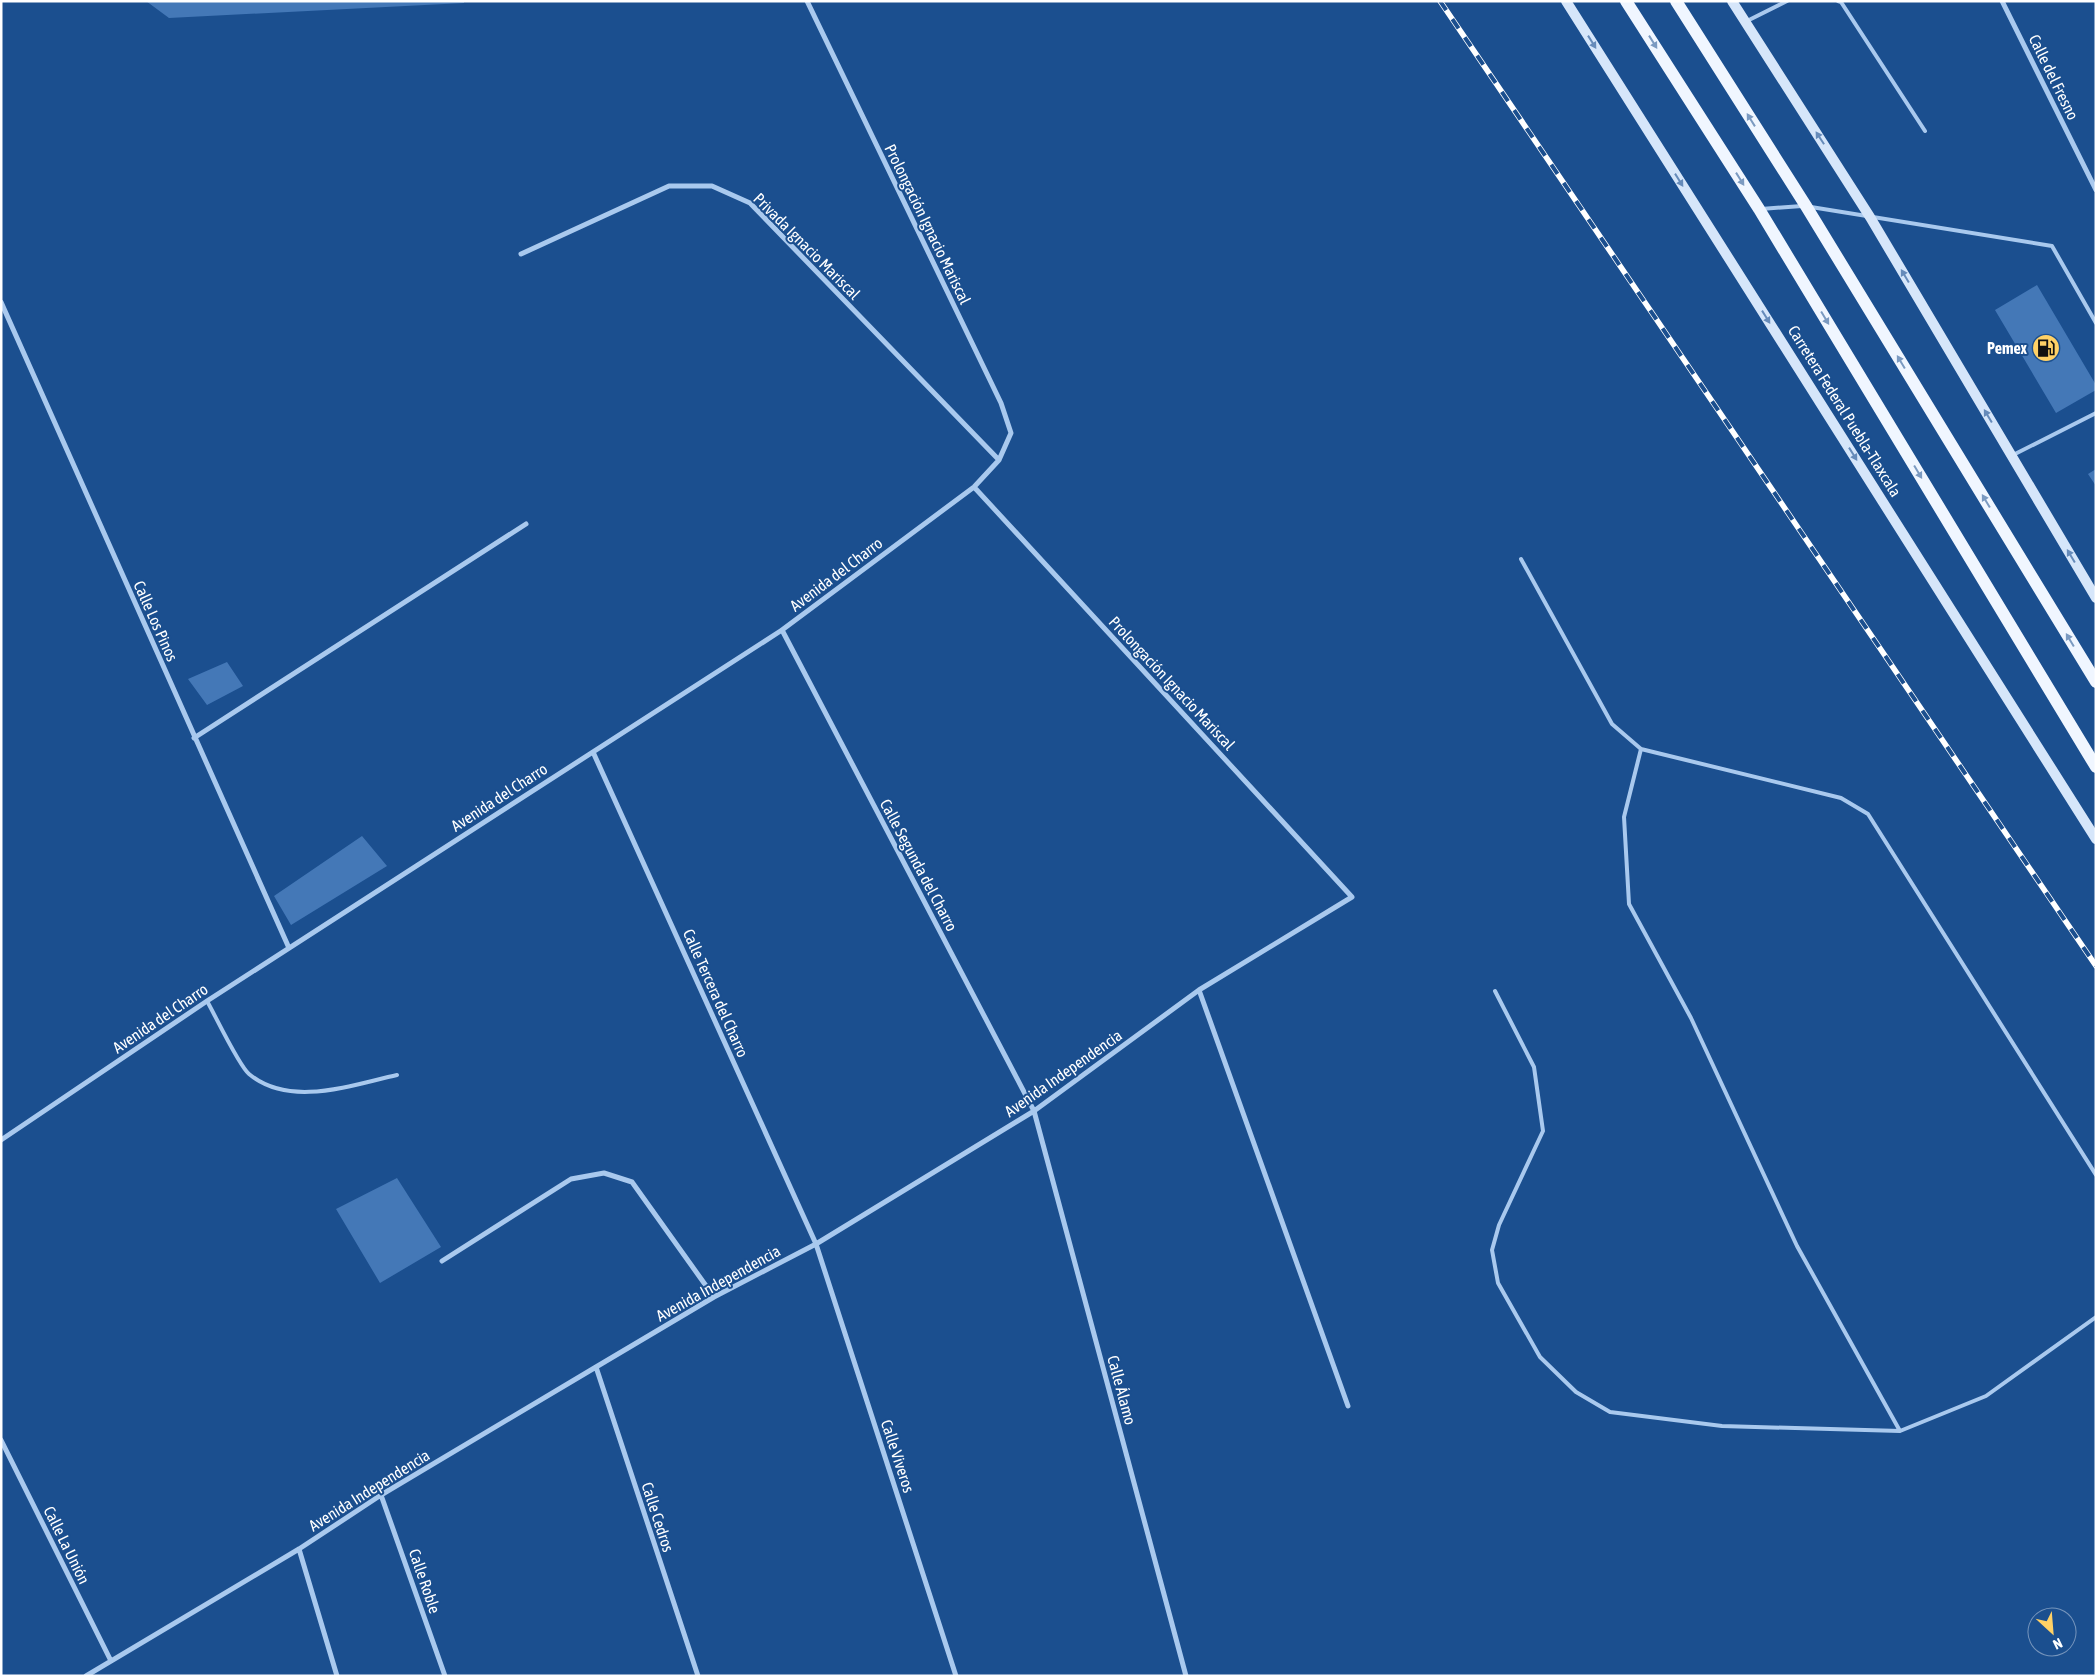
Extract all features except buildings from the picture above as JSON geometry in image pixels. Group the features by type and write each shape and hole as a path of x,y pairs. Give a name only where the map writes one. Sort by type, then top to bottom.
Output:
{"main road":[{"name":"Carretera Federal Puebla-Tlaxcala","path":"1566,1 2096,839"},
{"name":"Carretera Federal Puebla-Tlaxcala","path":"1626,1 1759,209 2096,767"},
{"path":"1676,1 1806,206 2096,682"},
{"path":"1732,1 1870,217 2096,598"}],"street":[{"name":"Prolongación Ignacio Mariscal","path":"807,1 1001,403 1011,432 999,460"},
{"name":"Calle del Fresno","path":"2002,1 2096,190"},
{"name":"Privada Ignacio Mariscal","path":"521,254 668,186 712,186 750,203 999,460"},
{"name":"Calle Los Pinos","path":"1,302 289,948"},
{"name":"Avenida del Charro","path":"1,1140 207,1001 782,630 974,487 999,460"},
{"name":"Prolongación Ignacio Mariscal","path":"974,487 1352,897"},
{"path":"194,738 526,524"},
{"name":"Calle Segunda del Charro","path":"782,630 1034,1111"},
{"name":"Calle Tercera del Charro","path":"593,752 816,1244"},
{"name":"Avenida Independencia","path":"86,1676 299,1549 381,1495 596,1366 714,1297 816,1244 1034,1111 1199,990 1352,897"},
{"path":"1199,990 1348,1406"},
{"name":"Calle Álamo","path":"1034,1111 1186,1676"},
{"path":"442,1261 571,1179 604,1173 632,1182 714,1297"},
{"name":"Calle Viveros","path":"816,1244 956,1676"},
{"name":"Calle Cedros","path":"596,1366 698,1676"},
{"name":"Calle La Unión","path":"1,1440 111,1661"},
{"name":"Calle Roble","path":"381,1495 445,1676"},
{"path":"299,1549 336,1676"}],"lane":[{"path":"1745,22 1787,1"},
{"path":"1838,1 1841,2 1926,131"},
{"path":"1759,209 1806,206 2052,246 2096,323"},
{"path":"2012,456 2096,412"},
{"path":"1522,559 1612,724 1641,749 1841,798 1868,814 2096,1175"},
{"path":"1641,749 1624,817 1629,904 1692,1018 1797,1246 1900,1431"},
{"path":"1495,991 1534,1067 1543,1131 1498,1225 1492,1250 1498,1283 1540,1357 1576,1392 1610,1412 1722,1426 1900,1431 1986,1396 2096,1317"},
{"path":"207,1001 248,1073 272,1088 304,1093 397,1075"}],"railway":[{"path":"1440,1 2096,966"}],"place":[{"name":"Pemex","path":"2046,348"}]}
